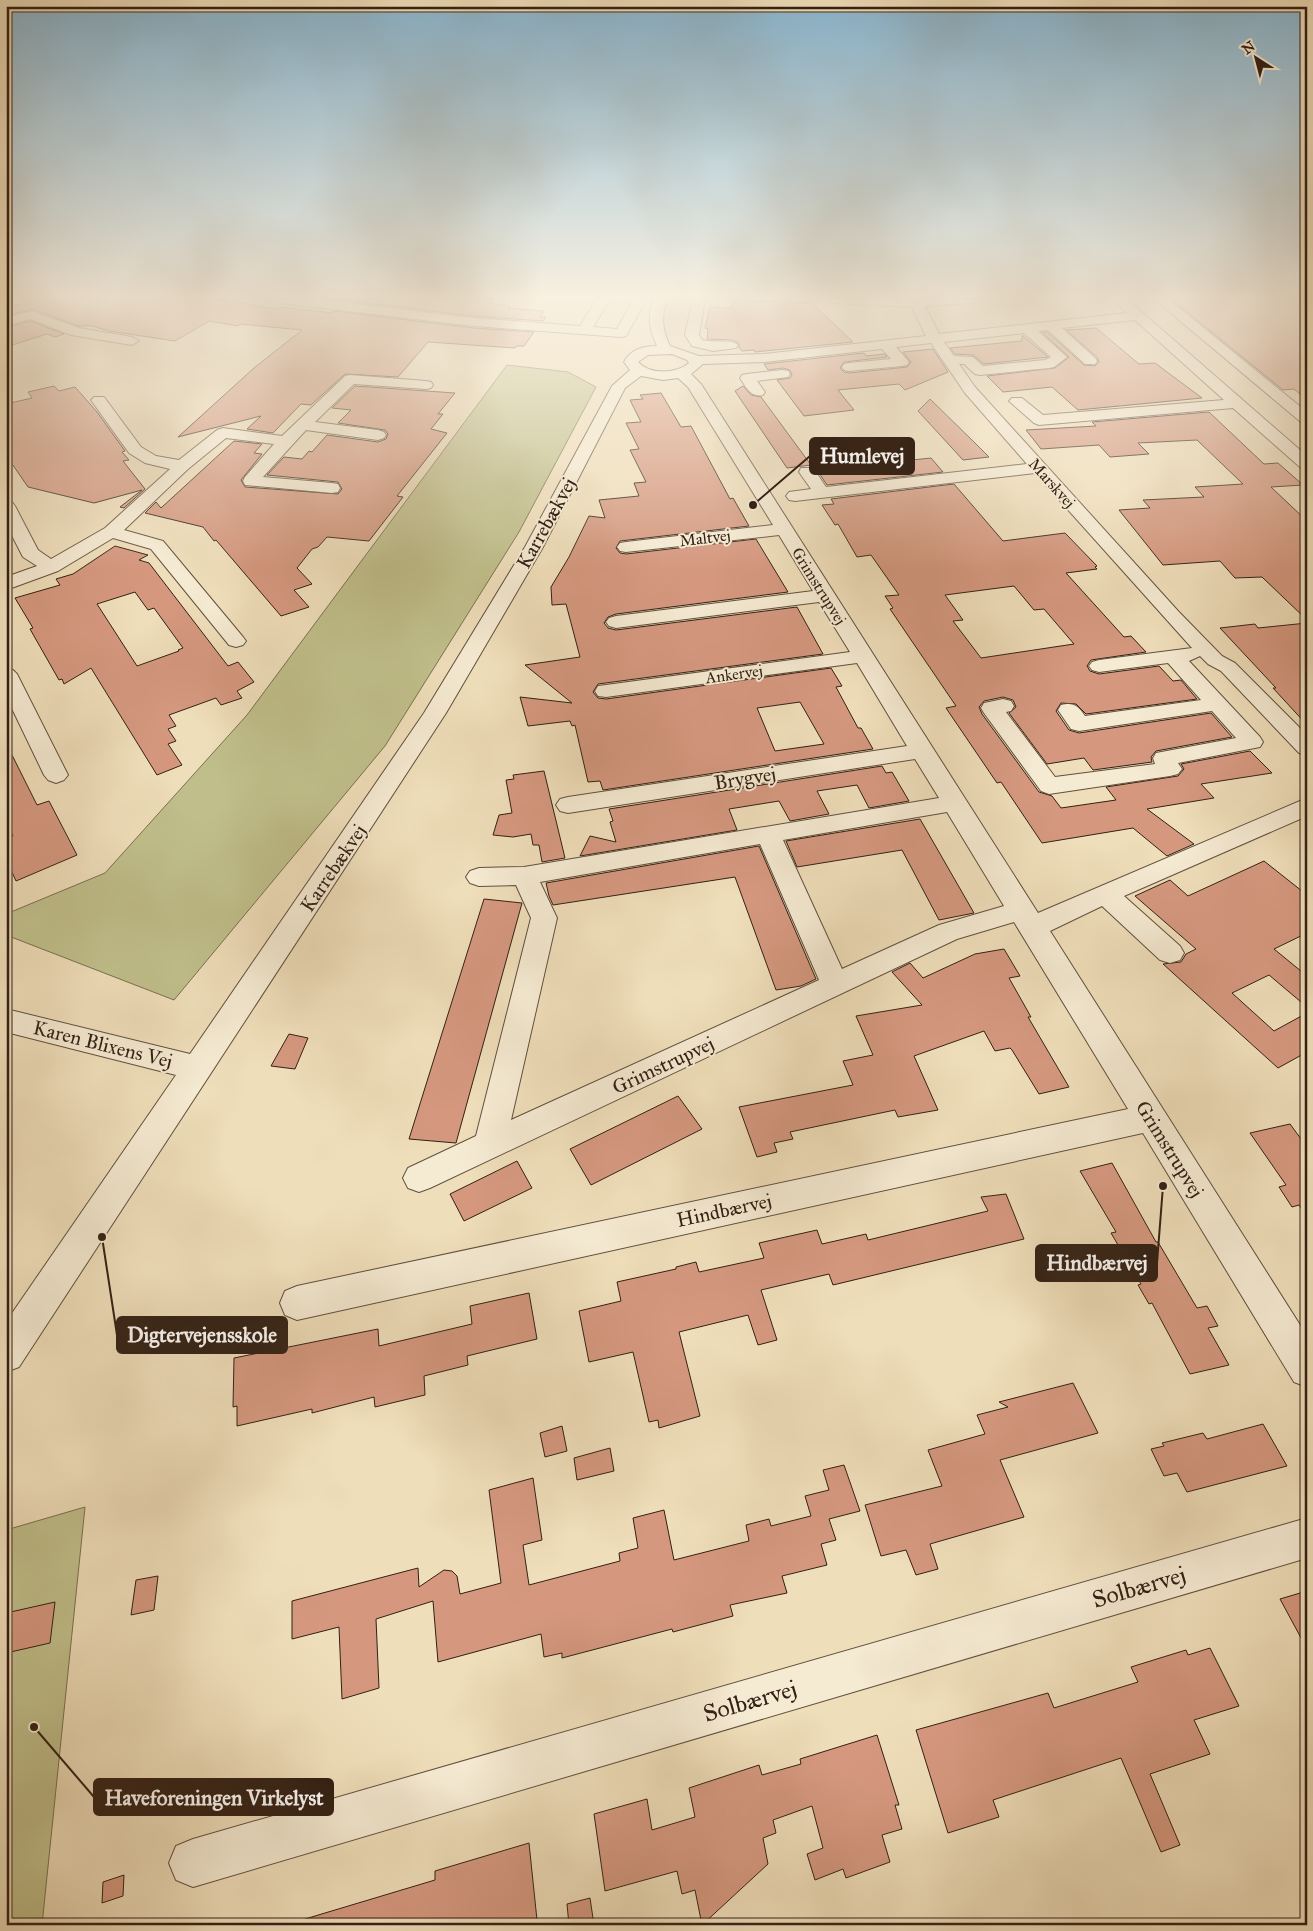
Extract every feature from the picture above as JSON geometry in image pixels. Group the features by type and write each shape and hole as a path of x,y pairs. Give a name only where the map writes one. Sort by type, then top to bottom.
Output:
{"street":[{"path":"332,488 251,480 286,441 339,389"},
{"name":"Karrebækvej","path":"6,1354 436,713 534,547 617,389"},
{"name":"Grimstrupvej","path":"697,389 1150,1118 1297,1337 1307,1369"},
{"name":"Marskvej","path":"969,389 1172,616 1211,656 1228,667 1307,748"},
{"path":"1220,389 1307,465"},
{"path":"1269,389 1307,420"},
{"path":"99,400 135,450 151,460 182,466"},
{"path":"1017,401 1039,420 1236,403"},
{"path":"304,425 378,435"},
{"path":"6,584 51,567 111,532 182,466 223,433 286,441"},
{"path":"794,496 1038,468"},
{"path":"807,472 822,493"},
{"path":"6,506 19,530 13,539 51,567"},
{"name":"Maltvej","path":"626,547 783,529"},
{"path":"111,532 157,545 236,641"},
{"path":"616,622 825,595"},
{"name":"Ankervej","path":"606,691 863,656"},
{"path":"1004,706 992,708 1050,786 1170,770 1164,758 1252,742 1173,656"},
{"path":"1099,666 1173,656 1211,656"},
{"path":"6,674 56,775"},
{"path":"1069,710 1079,724 1218,704"},
{"name":"Brygvej","path":"568,805 922,751"},
{"path":"479,877 524,876 954,803"},
{"name":"Grimstrupvej","path":"419,1178 948,932 1028,919 1051,918 1307,806"},
{"path":"768,834 835,984"},
{"path":"490,1145 544,918 524,876"},
{"path":"1105,894 1170,953"},
{"name":"Karen Blixens Vej","path":"6,1020 199,1068"},
{"name":"Hindbærvej","path":"297,1303 1150,1118"},
{"name":"Solbærvej","path":"193,1863 1307,1538"}],"shaded area":[{"path":"489,389 595,389 519,532 385,746 174,1000 6,935 6,914 105,873 247,715"},
{"path":"85,1507 42,1925 6,1925 6,1530"}],"building":[{"path":"41,389 57,389 59,391 77,389 97,412 125,451 122,452 129,460 123,461 145,489 124,508 120,507 142,490 94,503 28,487 6,455 6,404 32,398 28,392"},
{"path":"231,389 328,389 311,405 301,404 273,433 247,429 261,416 178,437"},
{"path":"352,389 399,389 455,393 438,414 443,414 431,429 447,433 397,496 403,497 369,541 327,537 318,547 312,549 297,568 312,584 294,590 309,607 281,616 203,527 145,513 156,502 161,508 234,441 262,444 254,453 262,454 241,480 245,487 338,494 342,489 338,482 267,475 284,457 302,459 309,451 312,452 327,435 378,442 386,439 388,434 385,430 338,423 351,410 332,408"},
{"path":"746,389 751,395 761,397 811,465 787,468 735,391"},
{"path":"784,389 847,389 838,390 854,410 804,416"},
{"path":"1000,389 1031,389 1003,392"},
{"path":"1054,389 1190,389 1202,398 1078,410"},
{"path":"1294,389 1307,389 1307,400"},
{"path":"661,393 681,427 691,426 730,499 733,498 749,526 620,541 616,548 620,553 626,554 756,539 788,592 616,614 608,617 604,623 608,628 616,630 797,607 823,654 598,684 593,692 598,698 606,699 831,668 842,686 836,687 858,728 861,728 873,749 603,790 600,781 588,782 575,725 572,726 570,721 528,726 520,697 572,703 525,665 580,657 566,604 552,605 551,587 569,557 589,516 605,518 599,500 639,496 634,483 646,482 630,450 639,449 626,423 641,422 630,400 643,399 640,395","holes":["800,702 824,744 775,751 757,708"]},
{"path":"930,399 989,457 963,460 918,411"},
{"path":"1209,412 1264,464 1278,463 1303,485 1271,487 1307,521 1307,620 1262,577 1235,578 1220,561 1163,565 1119,510 1150,508 1143,500 1204,497 1195,487 1243,484 1197,440 1138,443 1149,454 1110,457 1099,445 1041,449 1026,430 1096,426 1092,422"},
{"path":"931,458 943,472 827,485 817,470"},
{"path":"954,484 1003,541 1065,533 1097,566 1095,567 1097,569 1066,573 1124,637 1131,636 1146,652 1091,660 1087,666 1090,671 1099,674 1159,666 1173,681 1181,680 1197,699 1086,714 1076,704 1061,703 1056,711 1069,730 1079,733 1211,713 1232,737 1156,751 1151,757 1152,762 1093,770 1084,758 1047,764 1009,713 1016,707 1013,700 1003,697 984,701 979,707 982,714 1039,792 1052,796 1061,808 1116,800 1106,787 1178,776 1184,769 1181,764 1250,751 1272,773 1201,784 1214,798 1147,809 1194,844 1167,856 1133,828 1042,843 1001,782 997,783 946,708 956,706 890,609 893,608 885,596 899,595 871,555 857,557 838,524 835,525 822,505 834,504 831,499","holes":["1014,586 1034,610 1044,609 1074,644 981,658 953,621 963,620 945,595"]},
{"path":"115,546 148,555 139,560 149,563 228,666 238,662 254,682 237,691 242,698 221,705 216,698 169,715 176,726 168,729 176,741 168,744 182,765 157,775 91,668 64,684 62,679 59,680 30,629 33,628 15,598 60,585 56,579 73,574","holes":["135,592 148,610 154,608 183,648 137,666 97,604"]},
{"path":"1307,623 1307,725 1273,688 1276,688 1220,628 1255,624 1258,628"},
{"path":"6,743 37,805 49,801 77,855 16,881 6,859 6,838 13,836 6,820"},
{"path":"882,766 886,773 892,772 909,801 869,808 857,785 817,791 829,814 790,821 779,801 729,809 737,830 580,856 590,836 616,842 610,822 613,821 609,809"},
{"path":"544,771 565,858 542,862 539,845 533,845 531,834 513,837 493,835 499,815 512,813 506,780 514,779 513,775"},
{"path":"920,819 974,913 939,920 902,850 797,867 786,841"},
{"path":"759,846 816,979 801,986 776,990 735,877 553,905 546,883"},
{"path":"1264,861 1307,895 1307,933 1274,949 1307,976 1307,1007 1269,975 1232,993 1274,1031 1307,1013 1307,1052 1278,1068 1163,964 1181,962 1186,954 1196,949 1135,896 1170,880 1188,896"},
{"path":"484,899 522,903 456,1143 409,1139"},
{"path":"1004,949 1020,976 1009,978 1031,1017 1028,1017 1069,1087 1039,1094 1012,1050 1010,1048 995,1051 984,1031 914,1056 938,1110 898,1117 895,1110 790,1132 793,1139 774,1143 777,1152 757,1157 739,1107 853,1085 843,1061 873,1055 856,1016 922,1005 892,972 910,963 923,978 975,954"},
{"path":"289,1034 308,1038 295,1069 271,1066"},
{"path":"678,1096 702,1129 591,1185 570,1149"},
{"path":"1290,1124 1307,1147 1307,1216 1299,1205 1292,1207 1279,1187 1286,1185 1250,1133"},
{"path":"517,1161 532,1188 464,1221 450,1194"},
{"path":"1112,1163 1156,1242 1158,1242 1197,1308 1207,1306 1218,1326 1208,1328 1229,1365 1190,1374 1152,1303 1149,1304 1138,1285 1141,1284 1111,1233 1116,1232 1080,1171"},
{"path":"1006,1194 1024,1239 833,1285 829,1274 761,1290 777,1340 758,1345 748,1315 679,1332 700,1416 659,1428 658,1420 649,1422 633,1352 589,1362 579,1311 621,1301 617,1282 676,1269 676,1267 696,1262 699,1272 764,1258 759,1243 817,1230 822,1244 866,1234 868,1240 988,1211 981,1197"},
{"path":"529,1293 537,1339 467,1356 468,1365 424,1376 425,1395 375,1407 374,1397 312,1413 312,1409 237,1426 237,1406 233,1407 234,1358 378,1329 379,1346 472,1324 470,1306"},
{"path":"1073,1383 1098,1433 1000,1460 1024,1517 930,1544 938,1569 916,1575 906,1550 881,1556 865,1505 942,1486 928,1450 985,1434 977,1415 1008,1407 999,1402"},
{"path":"1263,1424 1287,1466 1187,1492 1177,1473 1164,1476 1151,1449 1164,1446 1162,1443 1203,1433 1207,1439"},
{"path":"562,1426 567,1451 545,1457 540,1433"},
{"path":"610,1448 614,1471 577,1480 574,1458"},
{"path":"844,1465 860,1511 829,1519 836,1540 821,1544 827,1565 782,1576 787,1593 730,1605 733,1616 673,1632 672,1629 562,1658 562,1653 544,1657 541,1634 438,1662 433,1601 376,1619 379,1688 342,1699 339,1627 292,1639 292,1601 418,1568 419,1587 444,1570 452,1571 457,1576 460,1594 501,1583 489,1490 533,1478 542,1540 523,1545 529,1585 620,1561 619,1553 638,1548 633,1518 664,1510 674,1560 749,1541 746,1525 769,1519 771,1526 811,1516 805,1496 829,1490 823,1470"},
{"path":"158,1576 154,1610 131,1615 136,1580"},
{"path":"1307,1591 1307,1649 1280,1599"},
{"path":"55,1602 50,1643 6,1653 6,1613"},
{"path":"1210,1648 1239,1706 1194,1720 1210,1754 1150,1774 1180,1845 1161,1852 1121,1758 993,1800 999,1817 948,1833 916,1730 1048,1693 1054,1708 1138,1682 1131,1667 1186,1650 1188,1655"},
{"path":"877,1735 899,1805 895,1805 902,1829 882,1835 890,1862 846,1878 843,1869 815,1880 807,1854 823,1848 812,1806 773,1820 776,1833 763,1838 768,1864 702,1925 695,1890 682,1894 677,1871 605,1891 594,1814 647,1799 652,1830 695,1817 689,1788 759,1765 762,1775 801,1764 800,1759"},
{"path":"529,1843 537,1920 522,1925 306,1925 305,1919 435,1880 435,1871"},
{"path":"124,1875 123,1896 102,1903 103,1882"},
{"path":"590,1898 594,1925 569,1925 567,1904"}],"place":[{"name":"Humlevej","path":"753,505"},
{"name":"Hindbærvej","path":"1163,1186"},
{"name":"Digtervejensskole","path":"102,1237"},
{"name":"Haveforeningen Virkelyst","path":"34,1727"}]}
